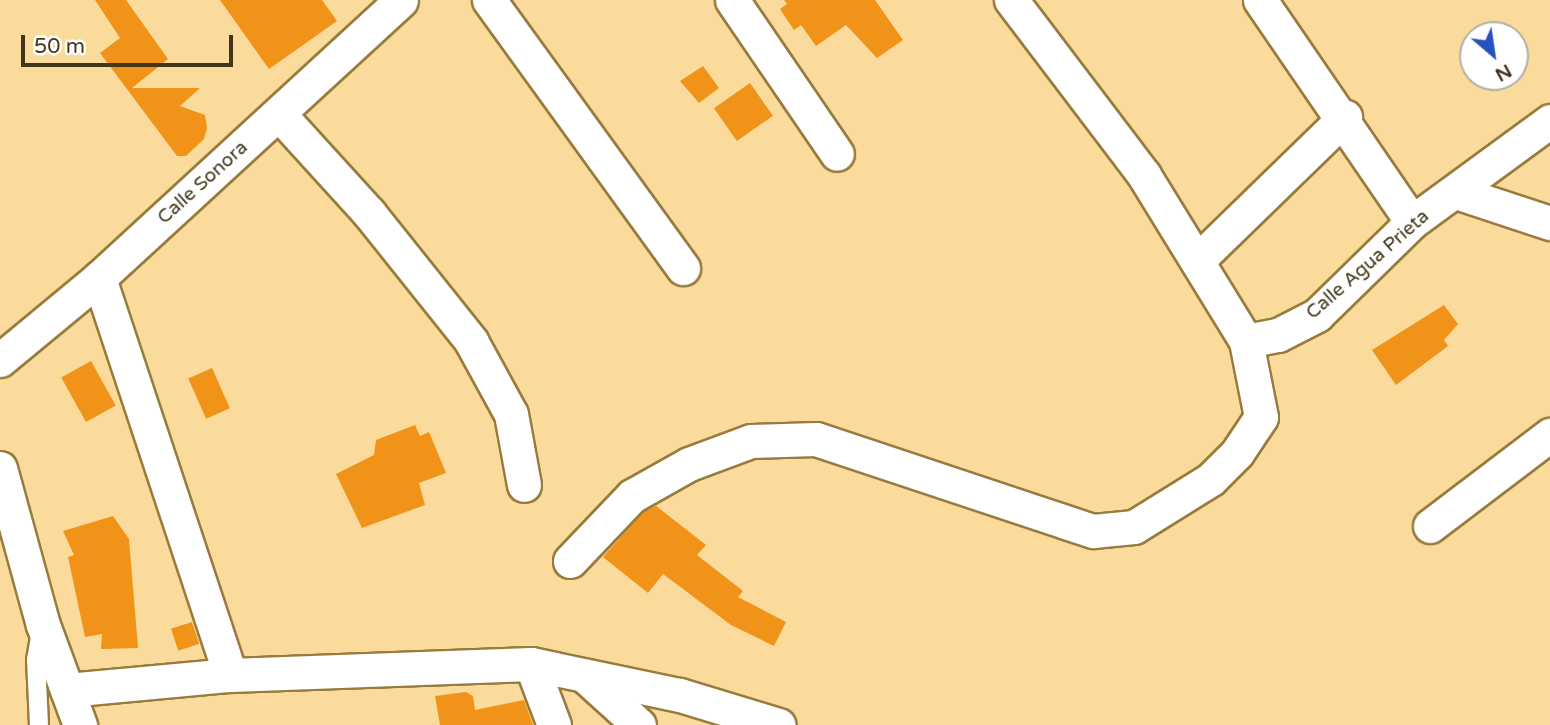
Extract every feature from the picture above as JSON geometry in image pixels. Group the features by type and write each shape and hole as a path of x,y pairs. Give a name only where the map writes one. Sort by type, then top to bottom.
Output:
{"street":[{"name":"Calle Sonora","path":"0,360 99,278 401,0"},
{"path":"489,0 683,268"},
{"path":"732,0 837,154"},
{"path":"570,561 632,496 688,464 751,441 816,439 1093,531 1134,527 1211,479 1261,418 1246,341 1199,258 1011,0"},
{"path":"1261,0 1345,117 1412,222"},
{"path":"279,114 369,213 471,341 511,414 524,485"},
{"path":"1199,258 1345,117"},
{"name":"Calle Agua Prieta","path":"1246,341 1278,335 1317,315 1412,222 1550,121"},
{"path":"1455,192 1550,223"},
{"path":"99,278 230,675"},
{"path":"1430,526 1550,435"},
{"path":"0,468 43,625 80,725"},
{"path":"531,664 554,725"},
{"path":"67,690 230,675 531,664 587,678 680,695 779,725"},
{"path":"587,678 639,725"}],"lane":[{"path":"39,725 36,660 43,625"}],"building":[{"path":"95,0 126,0 168,59 132,88 200,88 180,106 205,115 207,128 204,139 186,156 177,156 100,53 120,38"},
{"path":"220,0 322,0 337,21 269,69"},
{"path":"784,0 875,0 903,40 877,58 846,25 816,46 801,25 794,30 780,9 787,4"},
{"path":"703,66 719,88 699,103 680,81"},
{"path":"750,83 773,116 737,141 714,108"},
{"path":"1444,305 1458,324 1444,340 1448,346 1396,385 1372,350"},
{"path":"91,361 116,406 86,422 61,377"},
{"path":"212,368 230,408 206,419 188,379"},
{"path":"415,425 420,436 429,432 446,473 419,483 425,505 362,528 336,474 374,455 376,440"},
{"path":"656,506 706,545 697,555 743,591 738,597 786,622 774,646 731,625 663,574 648,593 603,557 644,511"},
{"path":"113,516 129,539 138,648 101,649 102,634 85,637 68,557 74,555 63,531"},
{"path":"192,622 199,644 178,651 171,629"},
{"path":"466,692 473,696 475,710 524,700 533,725 440,725 435,696"}]}
